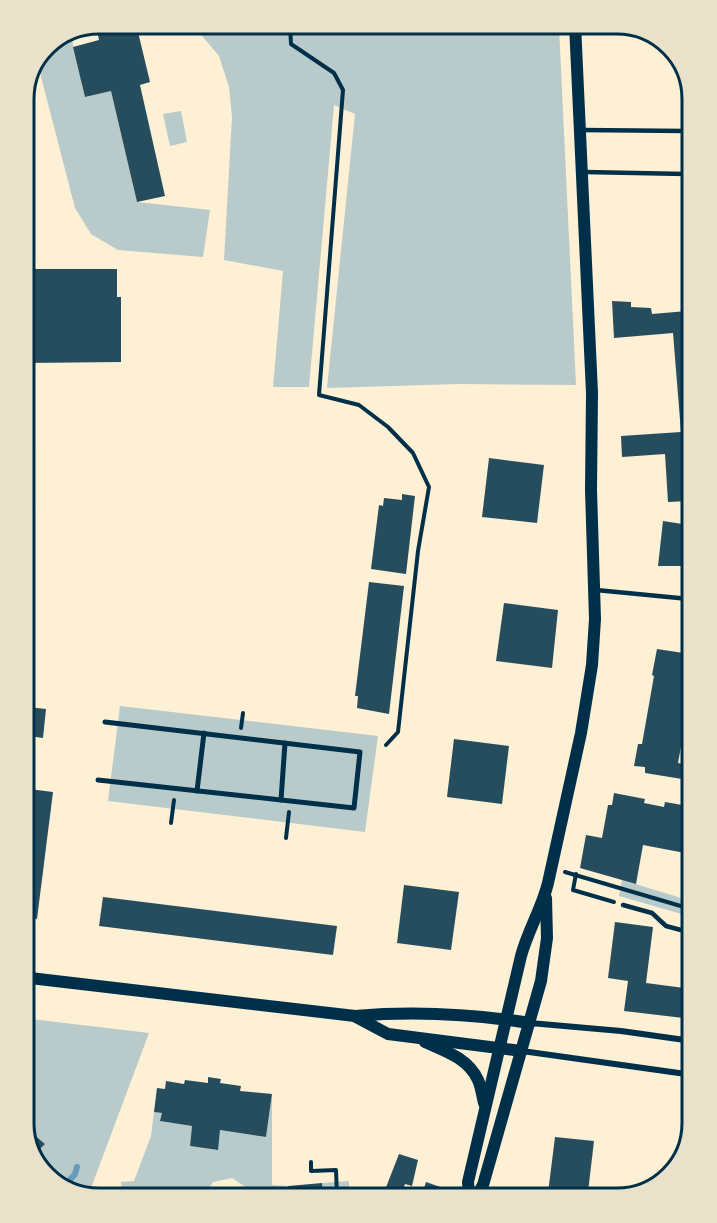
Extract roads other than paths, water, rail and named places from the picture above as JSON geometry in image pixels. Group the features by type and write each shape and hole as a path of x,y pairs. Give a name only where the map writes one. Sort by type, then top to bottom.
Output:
{"main road":[{"path":"468,1188 485,1104 525,938 546,894 552,869 581,734 592,665 596,590 591,490 592,393 576,35"},
{"path":"481,1188 541,981 547,938 546,894"},
{"path":"34,978 355,1016 389,1013 449,1014 530,1023"},
{"path":"355,1016 388,1034 522,1051"},
{"path":"413,1037 458,1056 478,1079 485,1104"}],"street":[{"path":"98,780 354,808 360,752 105,722"},
{"path":"197,791 204,733"},
{"path":"280,800 285,743"},
{"path":"530,1023 621,1031 682,1040"},
{"path":"522,1051 682,1073"}],"lane":[{"path":"580,130 682,131"},
{"path":"582,172 682,174"},
{"path":"596,590 682,598"},
{"path":"623,904 652,913 666,926 682,930"}],"waterway":[{"path":"69,1181 77,1167"}]}
